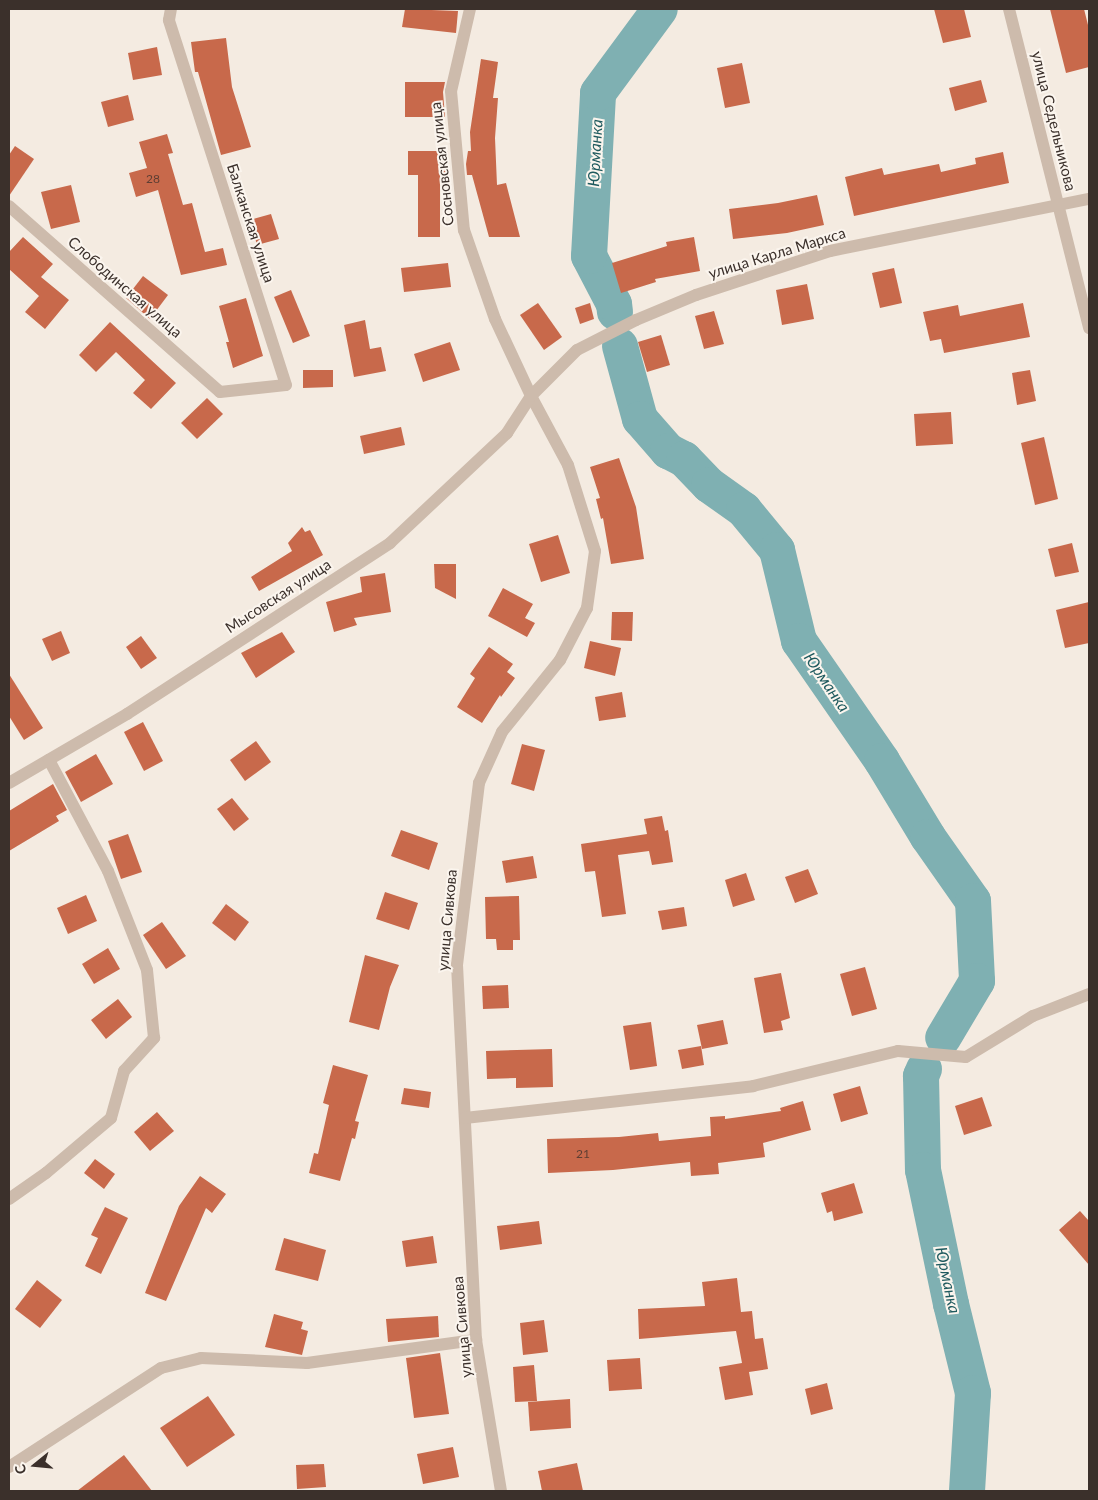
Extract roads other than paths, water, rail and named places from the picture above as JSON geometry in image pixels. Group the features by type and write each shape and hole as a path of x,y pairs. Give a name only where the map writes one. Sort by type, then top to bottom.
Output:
{"street":[{"name":"Балканская улица","path":"171,9 170,20 286,385 220,392"},
{"name":"Сосновская улица","path":"470,9 451,91 464,230 495,319 531,396"},
{"name":"улица Седельникова","path":"1009,9 1089,328"},
{"name":"улица Карла Маркса","path":"531,396 577,350 636,320 696,295 830,251 1089,199"},
{"name":"Слободинская улица","path":"9,208 220,392"},
{"name":"Мысовская улица","path":"9,784 126,714 390,543 507,433 531,396"},
{"name":"улица Сивкова","path":"501,1491 476,1340 457,965 479,783 502,732 560,660 588,608 595,550 568,465 531,396"},
{"path":"9,1199 46,1173 111,1118 124,1071 154,1038 148,970 108,871 49,760"},
{"path":"465,1118 753,1086 898,1051 966,1056 1033,1016 1089,994"},
{"path":"9,1467 161,1368 201,1358 307,1363 476,1340"}],"waterway":[{"name":"Юрманка","path":"615,312 614,304 589,256 598,93 660,9"},
{"name":"Юрманка","path":"620,346 640,419 668,451 684,459 709,485 744,510 777,550 799,641 882,761 928,837 973,901 977,981 943,1038"},
{"name":"Юрманка","path":"924,1069 921,1076 923,1170 951,1304 973,1393 967,1491"}]}
